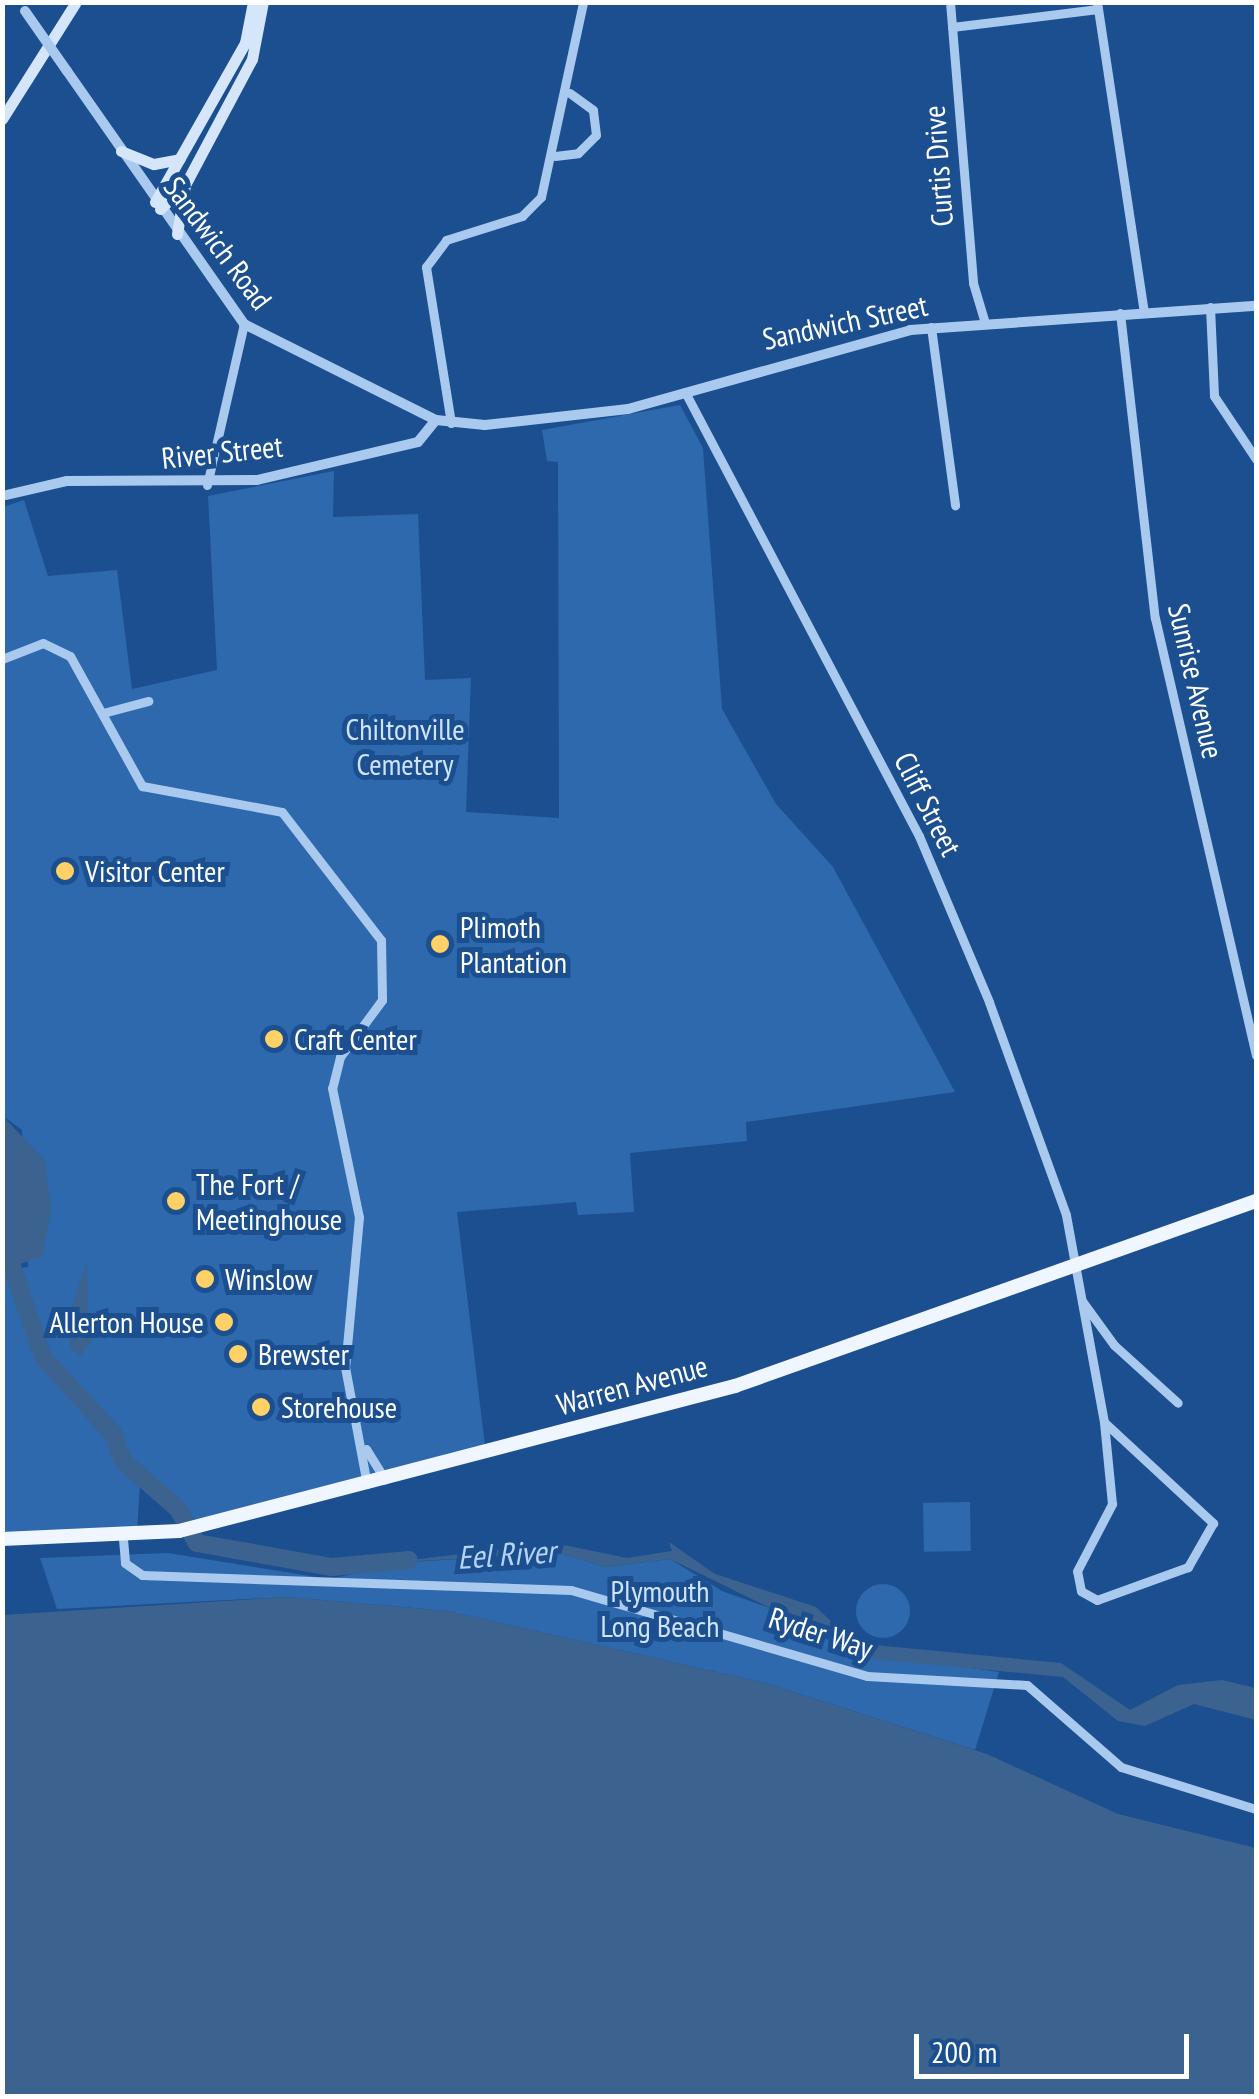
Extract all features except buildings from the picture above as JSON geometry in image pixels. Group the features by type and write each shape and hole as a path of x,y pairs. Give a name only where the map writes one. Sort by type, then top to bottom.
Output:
{"main road":[{"path":"2,119 76,2"},
{"path":"158,206 245,43 252,2"},
{"path":"177,234 185,185 252,60 263,2"},
{"path":"2,101 30,74"},
{"path":"121,151 154,164 180,160"},
{"path":"158,206 185,185"},
{"name":"Warren Avenue","path":"2,1539 123,1539 179,1532 767,1377 1072,1261 1256,1200"}],"street":[{"path":"452,424 426,267 446,240 532,208 555,156 570,93 583,2"},
{"name":"Curtis Drive","path":"950,2 971,267 985,323"},
{"path":"952,27 1097,6 1144,312"},
{"name":"Sandwich Road","path":"22,7 177,234 244,324 436,420 452,424"},
{"path":"555,156 578,153 596,136 594,110 570,93"},
{"name":"Sandwich Street","path":"452,424 598,413 685,392 820,348 932,327 1256,306"},
{"path":"1210,307 1214,396 1256,458"},
{"name":"Sunrise Avenue","path":"1120,313 1155,618 1256,1055"},
{"path":"207,485 244,324"},
{"path":"932,327 955,505"},
{"name":"Cliff Street","path":"685,392 923,845 1053,1172 1104,1422 1112,1504 1078,1571 1081,1591 1097,1600 1188,1567 1213,1523 1104,1422"},
{"name":"River Street","path":"2,496 66,481 207,485 418,442 436,420"},
{"path":"2,659 38,644 62,650 103,712 132,777 163,794 274,808 313,847 371,922 387,970 382,1000 340,1057 332,1088 360,1217 345,1367 366,1449 367,1484"},
{"path":"103,712 148,701"},
{"path":"1080,1299 1114,1345 1178,1403"},
{"path":"366,1449 385,1479"},
{"name":"Ryder Way","path":"123,1539 126,1564 142,1575 570,1590 866,1676 1027,1685 1121,1766 1256,1809"}],"green space":[{"name":"Plimoth Plantation","path":"680,405 703,448 722,709 776,804 833,867 955,1092 746,1122 747,1141 630,1153 634,1212 578,1215 576,1202 457,1212 485,1446 196,1521 141,1469 137,1532 3,1533 3,1270 28,1267 22,1130 3,1116 3,507 24,500 48,576 117,570 132,689 217,670 208,496 334,471 333,517 418,514 425,680 471,678 466,812 559,818 558,462 547,461 542,430"},
{"path":"970,1502 971,1551 924,1552 923,1503"},
{"name":"Plymouth Long Beach","path":"168,1553 329,1579 411,1562 560,1553 605,1567 670,1559 722,1591 828,1629 849,1651 999,1672 975,1750 769,1684 448,1611 287,1597 57,1609 40,1558"},
{"path":"883,1584 902,1592 910,1611 902,1630 883,1638 864,1630 856,1611 864,1592"}],"water":[{"path":"3,1116 45,1161 51,1210 43,1256 3,1270"},
{"path":"87,1261 88,1313 98,1334 80,1356 70,1347 70,1313"},
{"path":"669,1542 715,1574 816,1607 854,1643 1061,1663 1130,1710 1178,1685 1222,1680 1256,1688 1256,1720 1194,1704 1145,1726 1118,1721 1063,1677 874,1659 670,1559 605,1567 560,1553 385,1563 554,1543 627,1558 672,1551"},
{"path":"287,1597 448,1611 769,1684 987,1754 1118,1814 1256,1848 1256,2096 3,2096 3,1615"}],"waterway":[{"name":"Eel River","path":"2,1237 43,1357 114,1435 123,1461 178,1509 197,1543 332,1567 409,1560"}],"place":[{"name":"Visitor Center","path":"65,871"},
{"name":"Plimoth Plantation","path":"440,944"},
{"name":"Craft Center","path":"274,1039"},
{"name":"The Fort / Meetinghouse","path":"176,1201"},
{"name":"Winslow","path":"205,1279"},
{"name":"Allerton House","path":"224,1322"},
{"name":"Brewster","path":"238,1354"},
{"name":"Storehouse","path":"261,1407"}],"park label":[{"name":"Chiltonville Cemetery","path":"405,746"}]}
